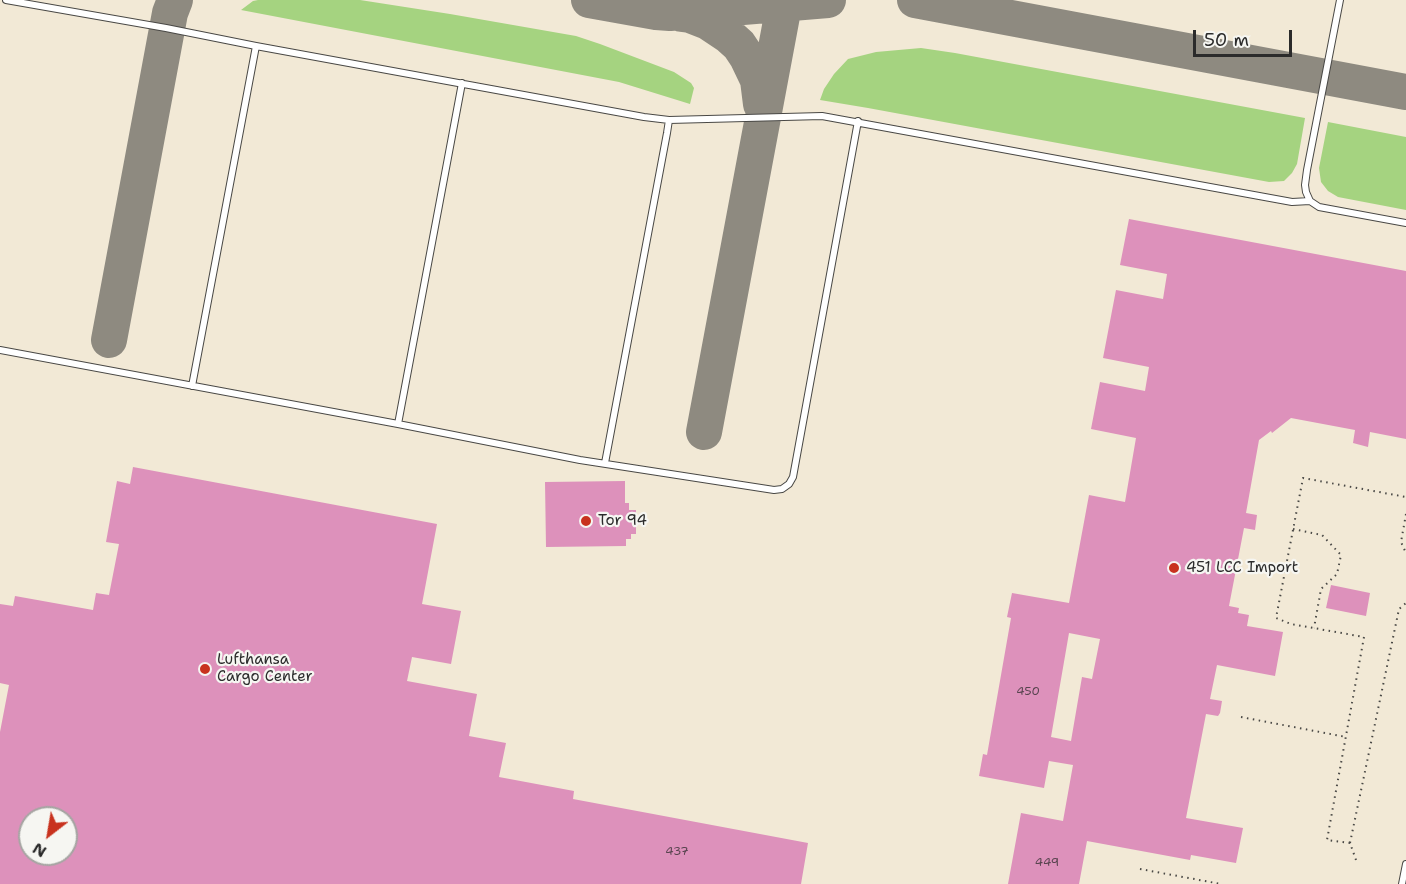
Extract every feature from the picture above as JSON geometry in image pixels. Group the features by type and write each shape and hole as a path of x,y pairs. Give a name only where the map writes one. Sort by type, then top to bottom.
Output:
{"lane":[{"path":"6,0 644,117 669,120 822,116 1292,202 1310,201"},
{"path":"1340,0 1306,178 1306,192 1310,201 1319,207 1406,223"},
{"path":"192,386 256,46"},
{"path":"398,424 462,83"},
{"path":"605,463 669,120"},
{"path":"0,350 568,458 774,490 782,489 793,477 858,121"},
{"path":"1402,884 1406,864"}],"path":[{"path":"1350,843 1327,840 1364,637 1291,624 1276,618 1303,478 1406,497"},
{"path":"1406,513 1401,542 1406,553"},
{"path":"1293,530 1322,535 1341,555 1337,574 1321,589 1314,628"},
{"path":"1356,860 1350,843 1399,609 1406,603"},
{"path":"1241,717 1346,738"},
{"path":"1140,868 1221,884"}],"green space":[{"path":"258,0 360,0 576,36 674,72 691,83 694,88 690,104 619,82 241,10"},
{"path":"921,48 1305,118 1297,164 1284,181 1269,182 820,100 834,74 848,59 876,52"},
{"path":"1328,122 1406,137 1406,210 1338,197 1328,191 1321,182 1319,168"}],"building":[{"name":"451 LCC Import","path":"1129,219 1406,271 1406,439 1370,432 1368,447 1353,443 1355,430 1291,418 1259,440 1246,513 1257,515 1255,530 1244,528 1229,606 1239,608 1238,613 1249,615 1247,626 1283,632 1275,676 1217,665 1210,699 1222,701 1220,713 1218,716 1206,714 1186,818 1243,828 1236,863 1191,855 1190,860 1087,841 1079,884 1008,884 1021,813 1063,821 1073,765 1049,761 1044,788 979,776 983,754 987,755 1011,618 1007,617 1012,593 1069,603 1089,495 1125,502 1136,438 1091,429 1100,382 1145,391 1149,367 1103,358 1116,290 1163,299 1167,274 1120,265","holes":["1069,633 1100,639 1092,679 1082,677 1071,741 1051,737"]},
{"name":"Lufthansa Cargo Center","path":"133,467 437,524 422,604 461,611 451,664 412,657 407,681 477,694 469,736 506,743 499,777 574,791 573,799 808,843 801,884 0,884 0,732 9,685 0,683 0,604 13,606 15,596 93,610 96,593 109,595 119,544 106,542 117,481 130,484"},
{"name":"Tor 94","path":"625,481 625,503 629,503 629,510 636,510 636,534 631,534 631,539 626,539 626,546 546,547 545,482"},
{"path":"1331,585 1370,593 1366,616 1326,608"}],"taxiway":[{"path":"109,340 170,13 175,0"},
{"path":"589,0 670,13 828,0"},
{"path":"704,432 785,0"},
{"path":"915,0 1406,92"},
{"path":"682,14 708,22 739,45 758,80 761,104"}],"place":[{"name":"Tor 94","path":"586,521"},
{"name":"451 LCC Import","path":"1174,568"},
{"name":"Lufthansa Cargo Center","path":"205,669"}]}
